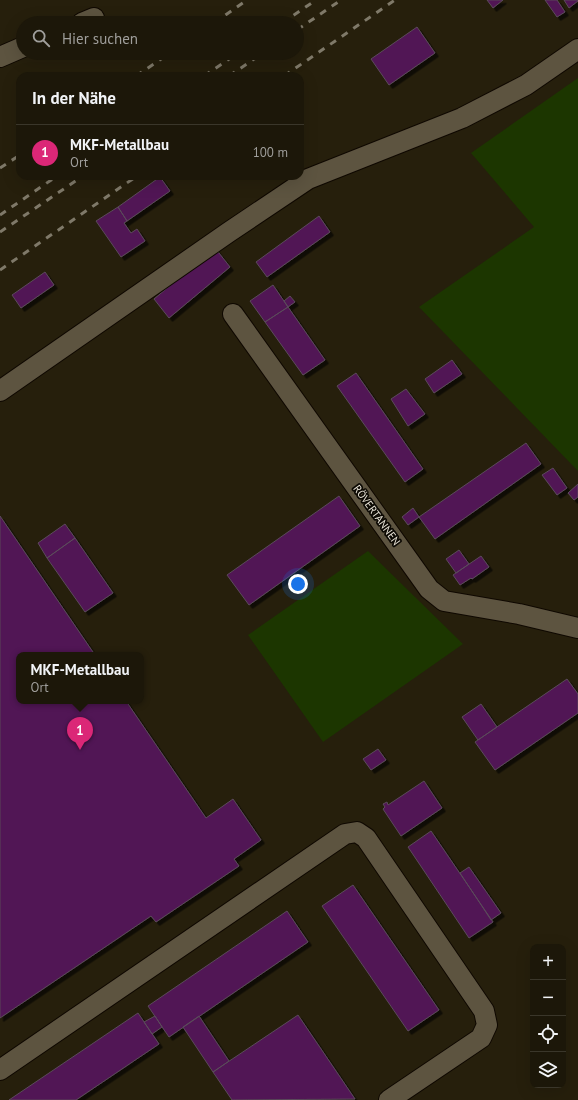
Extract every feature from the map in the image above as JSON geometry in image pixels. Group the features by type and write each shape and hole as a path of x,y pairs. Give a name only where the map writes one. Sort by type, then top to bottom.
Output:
{"street":[{"path":"0,391 229,232 308,180 462,118 526,85 578,49"},
{"path":"0,57 16,50"},
{"name":"RÖVERTANNEN","path":"233,314 429,589 444,601 519,614 578,628"},
{"path":"0,1070 345,834 357,832 366,838 480,1005 484,1011 487,1025 481,1038 389,1100"}],"green space":[{"path":"578,78 578,471 419,307 534,227 471,153"},
{"path":"368,551 463,644 323,742 248,635"}],"building":[{"path":"487,0 503,0 493,8"},
{"path":"545,0 557,0 565,12 557,17"},
{"path":"564,0 578,0 578,1 569,8"},
{"path":"417,27 435,53 389,85 371,59"},
{"path":"156,180 162,180 170,191 127,221 118,207"},
{"path":"118,207 127,221 124,223 131,233 137,229 145,241 121,257 96,221"},
{"path":"319,216 330,232 267,277 256,262"},
{"path":"215,248 230,267 169,318 154,299"},
{"path":"45,272 54,285 21,308 12,295"},
{"path":"273,285 288,307 265,322 250,301"},
{"path":"290,296 295,302 288,307 284,301"},
{"path":"288,307 325,360 303,375 265,322"},
{"path":"452,360 462,374 434,393 425,379"},
{"path":"356,373 423,469 405,482 337,386"},
{"path":"406,389 425,414 408,426 391,399"},
{"path":"526,443 541,464 435,539 419,517"},
{"path":"553,468 567,488 557,495 542,475"},
{"path":"578,484 578,497 574,500 568,493"},
{"path":"339,496 360,526 249,605 227,575"},
{"path":"413,508 419,517 408,525 402,517"},
{"path":"0,516 93,652 16,652 16,704 128,704 206,818 233,799 261,840 234,859 239,866 156,922 151,916 0,1018"},
{"path":"65,524 75,538 47,558 38,543"},
{"path":"75,538 113,593 85,612 47,558"},
{"path":"459,550 469,564 456,573 446,559"},
{"path":"481,556 489,567 472,579 471,578 460,585 453,575"},
{"path":"567,679 578,694 578,713 495,770 475,742"},
{"path":"481,704 497,727 478,740 462,717"},
{"path":"378,749 386,760 371,770 363,759"},
{"path":"424,781 442,808 401,836 383,809 385,807 383,804 387,802 388,805"},
{"path":"431,831 493,922 469,938 408,847"},
{"path":"469,867 501,913 491,920 460,873"},
{"path":"353,885 439,1010 408,1031 322,906"},
{"path":"287,911 308,942 169,1037 148,1006"},
{"path":"138,1013 159,1044 76,1100 9,1100"},
{"path":"298,1015 355,1099 232,1100 213,1072"},
{"path":"155,1016 162,1027 152,1034 144,1022"},
{"path":"199,1016 229,1061 213,1072 183,1027"}],"railway":[{"path":"224,16 247,0"},
{"path":"292,16 316,0"},
{"path":"304,25 341,0"},
{"path":"290,72 395,0"},
{"path":"142,72 160,60"},
{"path":"210,72 228,60"},
{"path":"235,72 253,60"},
{"path":"0,168 16,158"},
{"path":"0,215 51,180"},
{"path":"0,232 77,180"},
{"path":"0,270 131,180"}],"place":[{"name":"MKF-Metallbau","path":"80,750"}]}
